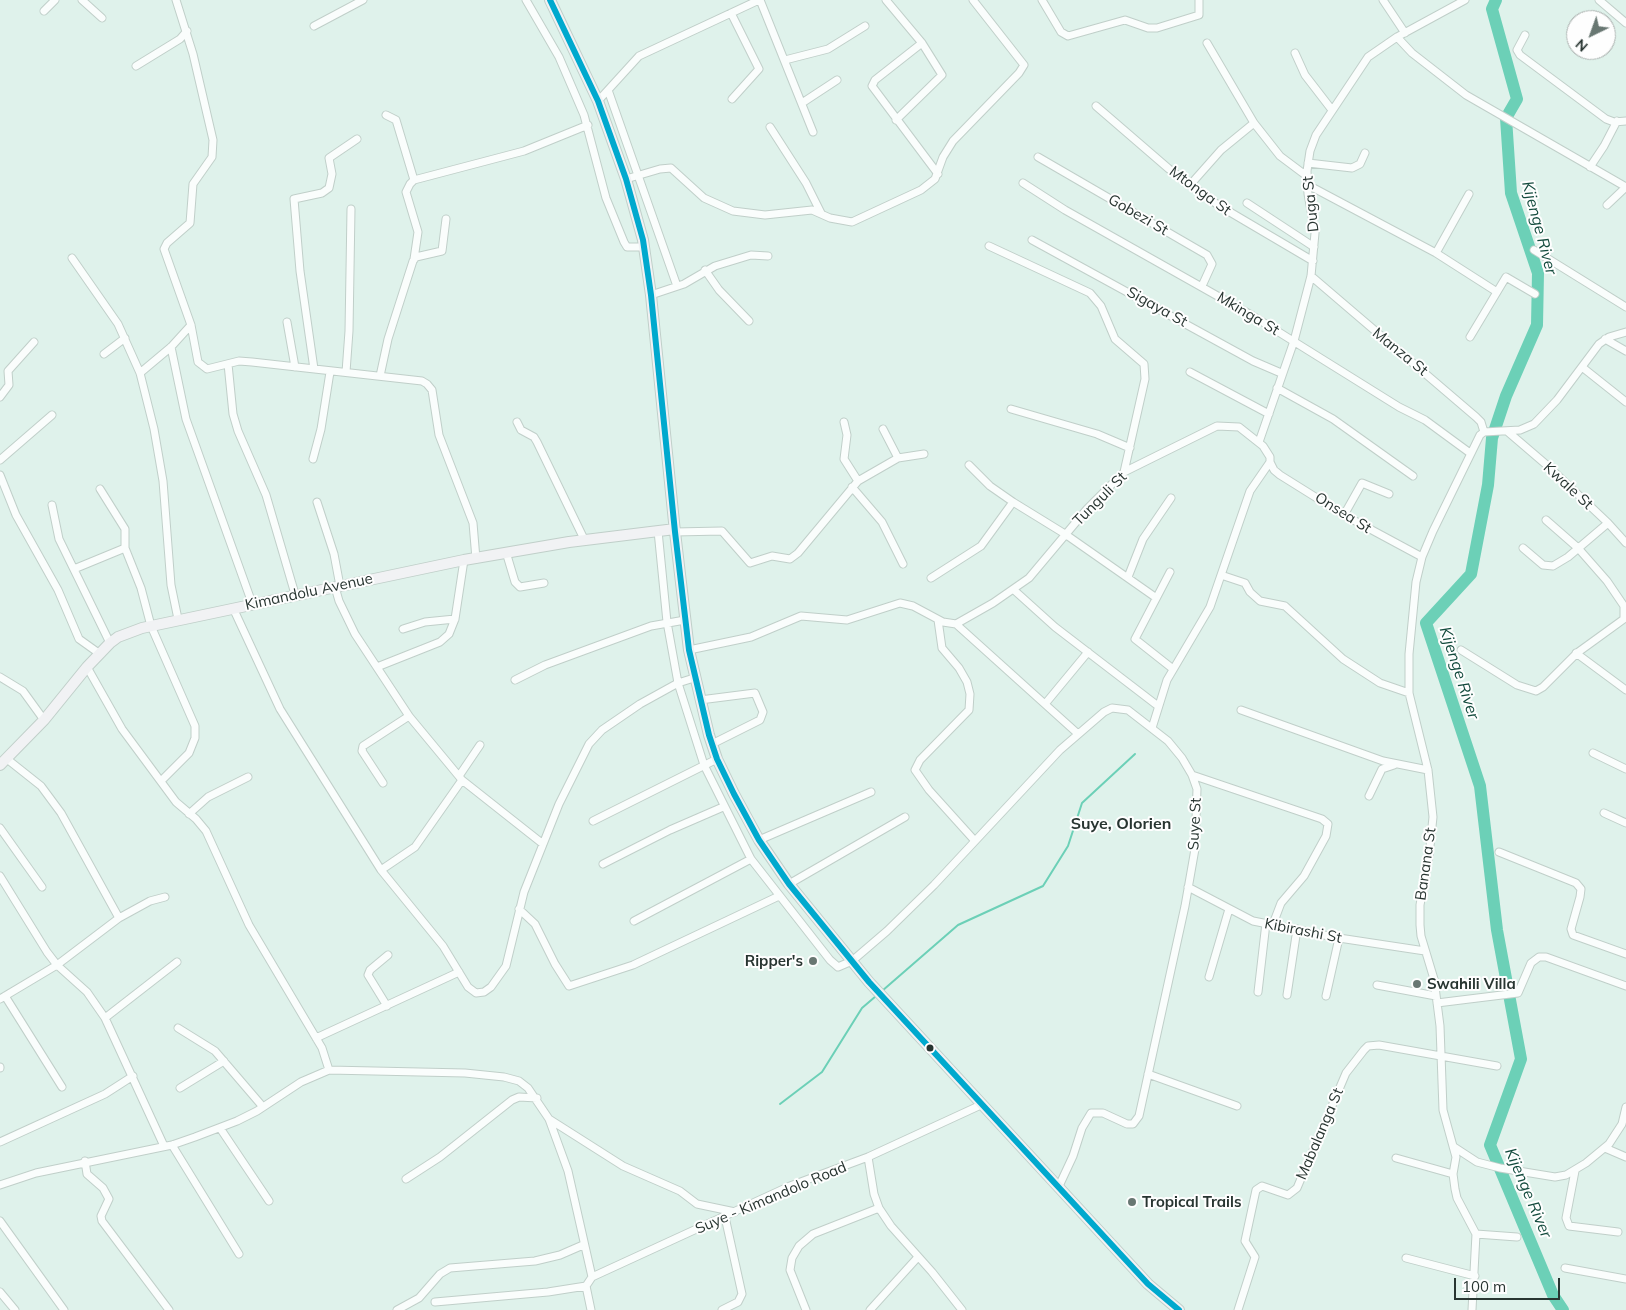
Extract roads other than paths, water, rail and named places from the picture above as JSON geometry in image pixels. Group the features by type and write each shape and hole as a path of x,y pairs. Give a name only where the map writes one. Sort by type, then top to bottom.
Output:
{"main road":[{"path":"550,0 598,101 626,179 644,247 651,295 689,650 694,678 717,759 759,840 789,884 869,982 1148,1284 1179,1310"},
{"name":"Kimandolu Avenue","path":"3,762 44,720 87,667 118,637 151,626 252,603 506,552 658,531 675,531"}],"street":[{"path":"44,11 55,0"},
{"path":"82,0 102,18"},
{"path":"176,0 187,31 213,140 213,151 212,157 193,184 189,225 167,243 164,249 191,325 201,366 211,369 228,364 252,362 422,381 430,387 439,435 472,522 476,559"},
{"path":"314,26 363,0"},
{"path":"526,0 559,57 588,125 606,198 624,242 627,247 644,247"},
{"path":"598,101 639,56 760,0 813,132"},
{"path":"886,0 922,43 942,75 896,120"},
{"path":"626,179 666,167 671,168 704,198 742,214 765,216 812,210 837,220 852,222 928,186 938,174 942,157 953,142 1019,73 1024,65 973,0"},
{"path":"1042,0 1061,32 1068,36 1125,20 1148,28 1157,28 1196,16 1200,12 1199,0"},
{"path":"1383,0 1405,33"},
{"name":"Duga St","path":"1260,442 1294,341 1311,276 1315,233 1308,185 1308,164 1316,135 1368,57 1398,37 1465,0"},
{"path":"1599,0 1626,23"},
{"path":"731,13 759,69 732,99"},
{"path":"785,60 828,49 865,26"},
{"path":"136,66 177,41 187,31"},
{"path":"1525,35 1517,53 1606,119 1626,121"},
{"path":"1398,37 1412,53 1466,95 1626,187 1607,206"},
{"path":"922,43 872,84 873,89 938,174"},
{"path":"1207,43 1254,123 1280,156 1308,177"},
{"path":"1296,53 1305,75 1332,110"},
{"path":"802,103 837,80"},
{"path":"608,90 640,175 677,286"},
{"name":"Mtonga St","path":"1096,106 1190,184 1244,221 1313,262"},
{"path":"386,115 392,116 396,120 414,180"},
{"path":"1590,167 1617,121"},
{"path":"1190,184 1221,150 1254,123"},
{"path":"380,376 395,312 414,259 418,232 406,188 414,180 520,152 588,125"},
{"path":"770,127 806,183 821,213"},
{"path":"314,369 300,271 294,199 322,193 330,188 332,174 329,158 357,139"},
{"path":"1308,164 1352,168 1360,164 1365,153"},
{"name":"Gobezi St","path":"1038,157 1207,255 1212,264 1202,286"},
{"name":"Mkinga St","path":"1022,183 1294,341 1399,407 1425,420 1470,452"},
{"path":"1308,185 1436,253 1497,292"},
{"path":"1436,253 1470,194"},
{"path":"1247,203 1314,247"},
{"path":"346,372 349,331 351,209"},
{"path":"414,259 442,251 446,219"},
{"name":"Sigaya St","path":"1032,240 1253,361 1282,373"},
{"path":"989,246 1090,292 1101,306 1115,339 1144,364 1145,379 1124,472"},
{"path":"1534,250 1626,307"},
{"path":"651,295 677,286 706,270 751,255 768,256"},
{"path":"72,258 125,338 140,374 154,429 163,481 171,585 178,620"},
{"path":"706,270 720,290 749,321"},
{"name":"Manza St","path":"1311,276 1476,417 1486,432"},
{"path":"1470,336 1508,277 1535,294"},
{"path":"287,322 296,367"},
{"path":"140,374 171,347 191,325"},
{"path":"1486,432 1504,432 1528,428 1540,418 1604,339 1626,332"},
{"path":"104,354 125,338"},
{"path":"1604,339 1626,351"},
{"path":"0,397 10,385 8,371 34,342"},
{"path":"171,347 186,419 252,603"},
{"path":"228,364 234,420 244,450 266,495 295,594"},
{"path":"1582,367 1626,402"},
{"path":"313,459 321,429 330,372"},
{"path":"1190,372 1269,414"},
{"path":"1277,388 1332,419 1413,476"},
{"path":"1011,409 1097,434 1130,448"},
{"path":"0,460 52,415"},
{"path":"517,422 521,430 534,437 537,442 585,542"},
{"path":"844,422 847,435 844,459 858,481"},
{"name":"Tunguli St","path":"956,624 1014,590 1028,578 1065,534 1124,472 1217,426 1239,426 1260,442 1267,450 1270,462"},
{"path":"883,429 898,458"},
{"name":"Banana St","path":"1472,1310 1476,1234 1457,1198 1453,1174 1454,1147 1444,1110 1434,979 1421,936 1419,916 1429,856 1433,817 1428,770 1409,693 1409,654 1412,612 1422,557 1470,452 1480,434 1486,432"},
{"name":"Kwale St","path":"1504,432 1608,523 1626,543"},
{"path":"675,531 722,531 750,563 772,556 790,559 798,554 858,481 898,458 924,454"},
{"path":"1152,728 1158,706 1173,669 1210,607 1250,491 1270,462"},
{"name":"Onsea St","path":"1270,462 1274,470 1344,515 1422,557"},
{"path":"969,465 990,486 1065,534 1155,597"},
{"path":"0,475 16,515 58,590 79,639 100,654"},
{"path":"1344,515 1362,483 1390,494"},
{"path":"852,487 882,522 903,564"},
{"path":"100,489 124,524 125,548 141,588 151,626 193,720 196,732 189,753 161,781"},
{"path":"1128,577 1143,538 1171,498"},
{"path":"317,502 334,554 339,601 355,634 377,668 409,716 461,778 543,844"},
{"path":"931,578 980,546 1014,502"},
{"path":"52,505 59,539 110,643"},
{"path":"1460,650 1517,685 1536,690 1543,688 1576,653 1622,622 1625,611 1607,581 1578,548 1546,520"},
{"path":"1523,548 1538,562 1548,566 1561,562 1608,523"},
{"path":"658,531 667,622 678,683 704,765 723,807 751,859 835,965 841,967 852,961"},
{"path":"74,569 125,548"},
{"path":"506,552 515,582 520,588 544,583"},
{"path":"377,668 440,642 449,634 455,619 464,560"},
{"path":"1170,572 1155,597 1135,639 1173,669"},
{"path":"1221,575 1244,583 1260,601 1285,606 1334,653 1380,683 1409,693"},
{"path":"1014,590 1031,607 1158,706"},
{"path":"689,650 751,637 801,616 847,620 900,603 913,606 938,620 956,624 1077,733"},
{"path":"233,608 280,709 381,870 443,946 468,987 476,993 484,992 497,981 511,951 520,909 543,844 559,804 593,737 632,709 678,683 694,678"},
{"path":"403,629 425,622 455,619"},
{"path":"514,680 568,657 667,622 685,620"},
{"path":"938,620 942,648 959,668 967,682 970,694 969,710 920,760 914,770 929,790 975,841"},
{"path":"1045,704 1088,652"},
{"path":"1576,653 1626,690"},
{"path":"87,667 111,713 176,802 206,831 249,925 316,1038 328,1061 329,1070"},
{"path":"0,677 23,691 44,720"},
{"path":"700,700 755,693 763,712 760,720 712,744"},
{"name":"Suye St","path":"852,961 924,895 1077,733 1104,712 1112,708 1128,710 1168,741 1192,776 1197,790 1197,829 1188,887 1138,1120 1133,1124 1126,1124 1103,1113 1091,1113 1082,1128 1073,1156 1059,1186"},
{"path":"1241,710 1394,765 1428,770"},
{"path":"383,783 362,751 363,746 409,716"},
{"path":"381,870 416,847 480,745"},
{"path":"1594,753 1626,770"},
{"path":"594,822 717,759"},
{"path":"3,762 42,786 61,813 119,918"},
{"path":"1369,796 1382,770 1394,765"},
{"path":"1192,776 1322,819 1328,824 1322,844 1304,876 1280,906 1269,924 1258,992"},
{"path":"189,814 208,797 248,777"},
{"path":"759,840 871,792"},
{"path":"604,864 670,830 723,807"},
{"path":"1604,813 1626,823"},
{"path":"789,884 905,818"},
{"path":"0,828 42,887"},
{"path":"1499,852 1576,883 1581,889 1571,929 1573,935 1626,954"},
{"path":"634,922 751,859"},
{"path":"0,876 57,965 87,992 105,1018 134,1076 164,1146"},
{"name":"Kibirashi St","path":"1188,887 1216,900 1245,918 1339,938 1425,952"},
{"path":"520,909 535,924 555,964 569,986 610,970 633,965 779,896"},
{"path":"62,1087 3,997 57,965 119,918 150,901 165,897"},
{"path":"1209,977 1228,909"},
{"path":"1287,996 1297,929"},
{"path":"1326,996 1339,938"},
{"path":"387,1006 368,976 370,970 388,955"},
{"path":"1377,985 1436,999 1518,993 1531,963 1539,957 1546,957 1626,986"},
{"path":"105,1018 177,962"},
{"path":"316,1038 460,972"},
{"path":"178,1028 209,1046 263,1107"},
{"name":"Mabalanga St","path":"1238,1310 1255,1257 1245,1241 1256,1190 1262,1186 1288,1195 1297,1188 1351,1065 1364,1050 1373,1046 1441,1057"},
{"path":"1441,1057 1497,1066"},
{"path":"180,1088 224,1062"},
{"path":"0,1185 28,1175 85,1161 172,1145 220,1128 263,1107 301,1082 329,1070 466,1073 504,1077 519,1081 537,1098 549,1119 568,1171 583,1245 592,1277 586,1286 591,1310"},
{"path":"1148,1074 1237,1106"},
{"path":"0,1142 105,1094 134,1076"},
{"path":"406,1179 440,1157 512,1100 519,1097 537,1098"},
{"name":"Suye - Kimandolo Road","path":"592,1277 735,1213 790,1186 868,1157 983,1104"},
{"path":"1454,1147 1477,1162 1500,1168 1555,1177 1575,1171 1605,1148 1616,1136 1626,1109"},
{"path":"549,1119 623,1166 680,1191 697,1204 735,1213"},
{"path":"220,1128 269,1201"},
{"path":"172,1145 239,1254"},
{"path":"1605,1148 1626,1157"},
{"path":"868,1157 872,1186 879,1208 891,1226 962,1310"},
{"path":"1396,1158 1453,1174"},
{"path":"85,1161 87,1174 104,1188 109,1199 101,1216 102,1222 170,1310"},
{"path":"1575,1171 1566,1218 1569,1226 1578,1229 1618,1232"},
{"path":"806,1310 790,1270 792,1258 799,1246 813,1234 879,1208"},
{"path":"722,1310 738,1302 742,1294 725,1217"},
{"path":"0,1221 64,1310"},
{"path":"1476,1234 1517,1237"},
{"path":"397,1310 419,1298 440,1274 450,1268 535,1261 560,1255 583,1245"},
{"path":"870,1310 918,1257"},
{"path":"1406,1258 1475,1276"},
{"path":"1565,1268 1626,1279"},
{"path":"435,1302 548,1292 586,1286"},
{"path":"0,1292 15,1310"}],"waterway":[{"name":"Kijenge River","path":"1496,0 1492,9 1517,99 1506,118 1511,193 1538,273 1537,325 1506,396 1492,438 1488,485 1471,574 1426,623 1480,786 1497,930 1521,1059 1490,1145 1553,1295 1563,1310"},
{"path":"882,991 958,925 1043,886 1068,846 1082,803 1135,754"},
{"path":"780,1104 822,1072 862,1008 876,996"}],"place":[{"name":"Ripper's","path":"813,961"},
{"name":"Swahili Villa","path":"1417,984"},
{"name":"Tropical Trails","path":"1132,1202"}],"district":[{"name":"Suye, Olorien","path":"1121,824"}]}
